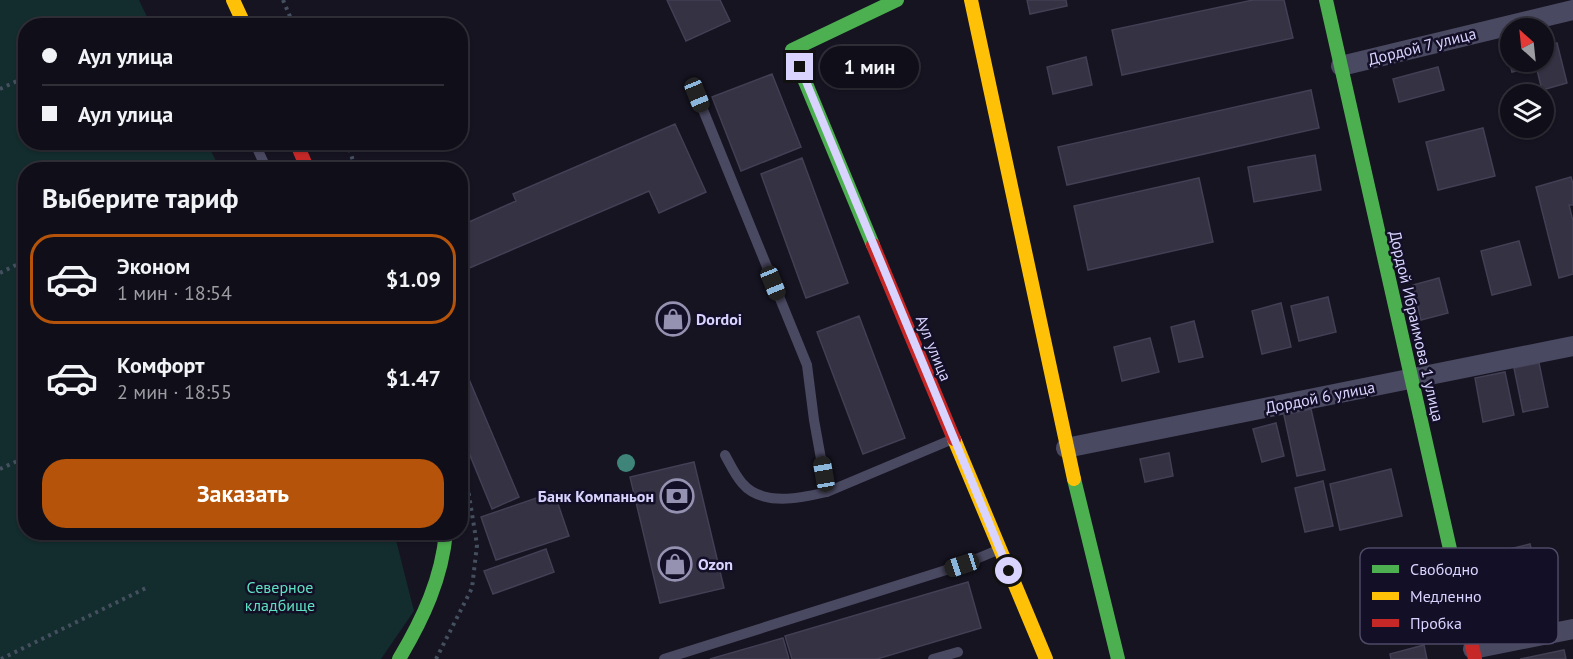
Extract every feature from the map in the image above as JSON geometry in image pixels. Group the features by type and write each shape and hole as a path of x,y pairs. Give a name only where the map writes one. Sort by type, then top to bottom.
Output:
{"street":[{"path":"233,0 241,18"},
{"name":"Аул улица","path":"897,0 792,50 1046,659"},
{"path":"971,0 1066,448 1118,659"},
{"name":"Дордой Ибраимова 1 улица","path":"1326,0 1450,548"},
{"name":"Дордой 7 улица","path":"1341,66 1573,9"},
{"name":"Дордой 6 улица","path":"1066,448 1573,346"},
{"path":"399,659 424,614 436,581 445,540"},
{"path":"1558,633 1573,629"},
{"path":"1474,654 1514,644"}],"lane":[{"path":"697,95 807,365 827,492"},
{"path":"725,455 743,485 755,493 777,499 791,499 827,492 953,439"},
{"path":"664,659 962,565 1000,549"},
{"path":"933,659 958,652"}],"path":[{"path":"283,0 291,18"},
{"path":"0,89 17,81"},
{"path":"0,273 18,264"},
{"path":"0,469 18,461"},
{"path":"1,659 146,588"}],"green space":[{"name":"Северное кладбище","path":"0,0 139,0 148,18 18,18 18,150 210,150 216,162 18,162 18,540 395,540 414,611 381,659 0,659"}],"building":[{"path":"667,0 720,0 730,21 686,41"},
{"path":"1027,0 1066,0 1067,6 1030,14"},
{"path":"1253,0 1284,0 1293,38 1122,75 1112,30"},
{"path":"1557,43 1567,83 1554,87 1554,84 1540,84 1538,72 1554,72 1554,44"},
{"path":"1086,57 1092,85 1053,94 1047,67"},
{"path":"1438,67 1444,90 1399,102 1393,79"},
{"path":"772,74 801,147 741,171 712,97"},
{"path":"1311,90 1319,128 1067,185 1058,147"},
{"path":"675,124 706,192 659,213 649,191 468,269 468,222 516,201 513,194"},
{"path":"1483,128 1495,176 1438,190 1426,142"},
{"path":"1315,155 1321,190 1254,202 1248,167"},
{"path":"802,158 848,283 806,298 761,174"},
{"path":"1571,177 1573,205 1569,205 1573,221 1573,274 1559,278 1536,187"},
{"path":"1199,178 1213,242 1088,270 1074,206"},
{"path":"1519,241 1531,285 1492,295 1481,251"},
{"path":"1439,278 1448,313 1421,320 1413,285"},
{"path":"1328,297 1336,332 1299,341 1291,306"},
{"path":"1281,303 1291,347 1262,354 1252,311"},
{"path":"859,316 905,438 863,454 817,332"},
{"path":"1194,321 1203,357 1179,362 1171,327"},
{"path":"1150,338 1159,372 1122,381 1114,347"},
{"path":"1539,363 1548,407 1523,412 1514,368"},
{"path":"1505,372 1514,415 1483,422 1475,378"},
{"path":"468,377 519,497 492,509 468,450"},
{"path":"1311,409 1325,470 1297,476 1284,415"},
{"path":"1276,423 1284,456 1262,462 1253,429"},
{"path":"1169,453 1173,476 1145,482 1140,459"},
{"path":"694,462 724,588 660,603 630,477"},
{"path":"1391,469 1402,516 1340,530 1330,484"},
{"path":"1323,481 1333,526 1305,532 1295,488"},
{"path":"554,492 569,536 496,560 481,517"},
{"path":"1530,544 1531,548 1514,548"},
{"path":"546,549 554,572 493,594 484,571"},
{"path":"968,582 981,628 877,659 792,659 785,636"},
{"path":"783,638 789,659 710,659"},
{"path":"1424,645 1427,659 1391,659 1390,654"},
{"path":"1564,650 1566,659 1520,659"}],"traffic: fast":[{"path":"873,245 792,50 897,0"},
{"path":"1326,0 1450,548"},
{"path":"1074,479 1118,659"},
{"path":"399,659 430,598 445,540"}],"traffic: slow":[{"path":"233,0 241,18"},
{"path":"971,0 1074,479"},
{"path":"954,439 1046,659"}],"traffic: jam":[{"path":"299,150 305,162"},
{"path":"873,245 954,439"},
{"path":"1472,644 1475,659"}],"place":[{"name":"Dordoi","path":"673,319"},
{"name":"Банк Компаньон","path":"677,496"},
{"name":"Ozon","path":"675,564"}],"route":[{"path":"800,67 1009,571"}]}
